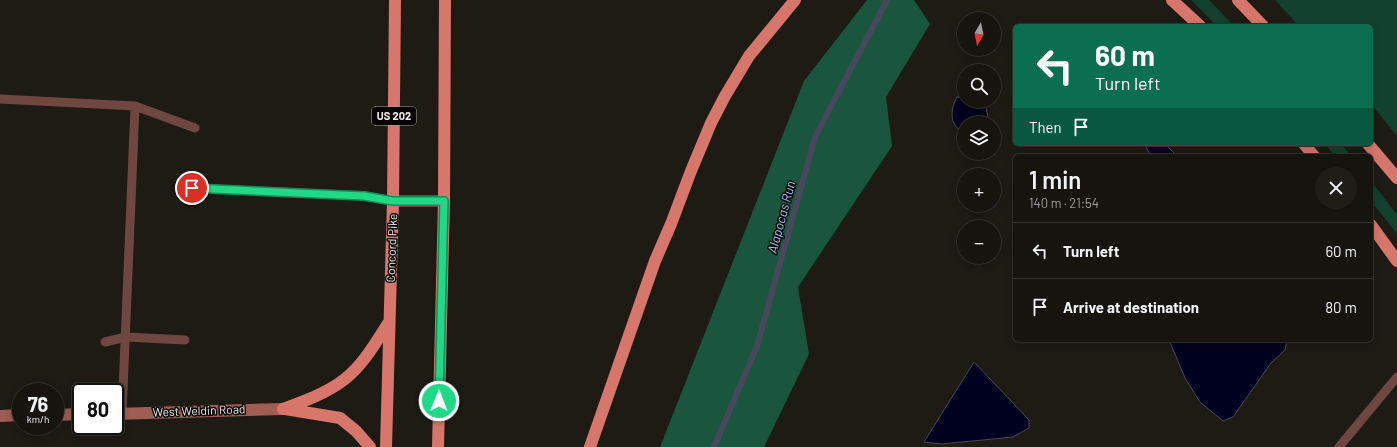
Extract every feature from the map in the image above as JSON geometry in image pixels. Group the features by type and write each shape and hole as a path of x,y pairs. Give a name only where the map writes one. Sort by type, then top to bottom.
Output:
{"highway":[{"name":"Concord Pike","path":"386,447 393,201 394,0"},
{"path":"438,447 444,201 445,0"},
{"path":"590,447 655,261 711,123 749,56 795,0"},
{"path":"1172,0 1198,24"},
{"path":"1238,0 1261,24"},
{"path":"1306,146 1312,154"},
{"path":"1370,146 1397,178"},
{"path":"1373,228 1397,261"},
{"path":"284,409 316,396 334,387 345,379 370,353 389,322"},
{"path":"284,409 340,418 356,431 370,447"}],"main road":[{"name":"West Weldin Road","path":"124,414 284,409"},
{"path":"0,416 12,415"}],"street":[{"path":"393,201 444,201"}],"lane":[{"path":"0,99 135,106 195,128"},
{"path":"122,383 126,338 135,106"},
{"path":"192,188 364,196 393,201"},
{"path":"104,342 126,338 185,340"},
{"path":"1339,447 1397,377"}],"green space":[{"path":"867,0 914,0 930,24 886,97 892,146 798,287 809,354 764,447 660,447 804,81"},
{"path":"1191,0 1209,0 1232,24 1215,24"},
{"path":"1275,0 1397,0 1397,136 1373,106 1373,24 1297,24"},
{"path":"1327,146 1343,146 1349,154 1333,154"},
{"path":"1373,184 1397,215 1397,234 1373,204"}],"water":[{"path":"957,97 957,108 986,108 988,116 957,116 957,127 953,122 952,117"},
{"path":"1145,146 1167,146 1175,154 1150,154"},
{"path":"1170,342 1287,342 1285,350 1271,363 1233,417 1223,421 1200,402 1185,378"},
{"path":"974,362 1029,420 1029,428 1013,437 942,444 924,442"}],"waterway":[{"name":"Alapocas Run","path":"714,447 757,346 815,137 887,0"}],"route":[{"path":"192,188 364,196 393,201 444,201 439,401"}]}
